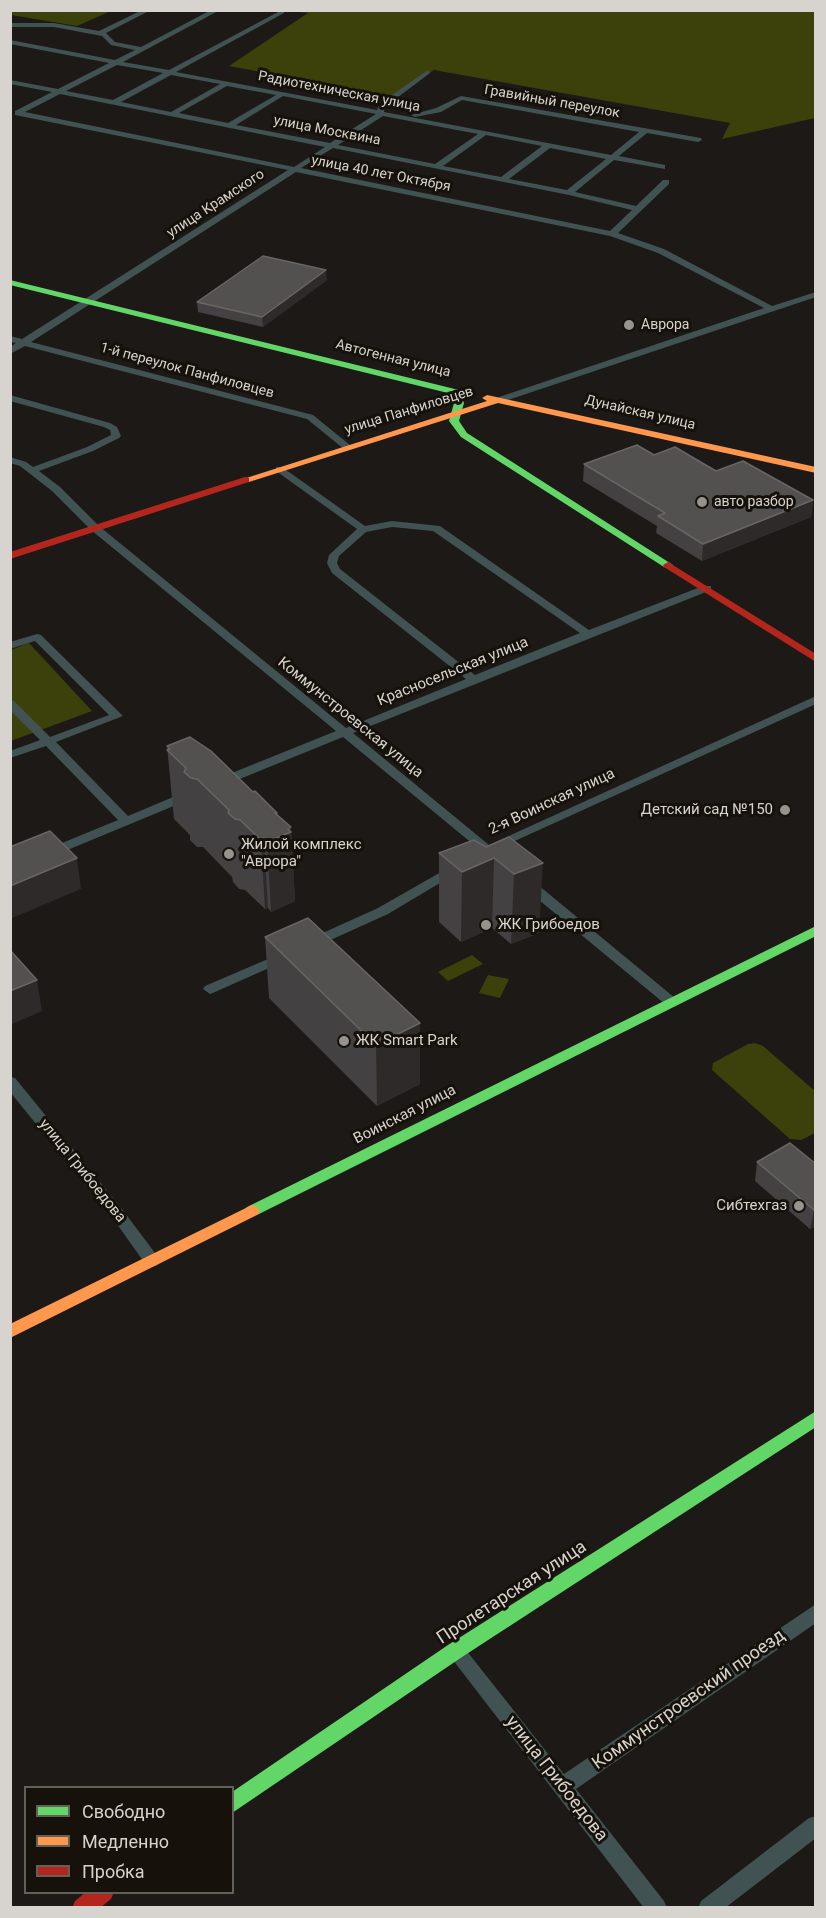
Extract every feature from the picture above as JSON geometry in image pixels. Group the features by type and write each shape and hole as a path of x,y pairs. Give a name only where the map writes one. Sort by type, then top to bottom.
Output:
{"street":[{"path":"100,33 148,10"},
{"path":"59,91 217,10"},
{"path":"115,102 282,12"},
{"path":"10,25 54,25 100,33 104,34 113,44 141,49"},
{"name":"Радиотехническая улица","path":"10,42 662,167"},
{"name":"улица Крамского","path":"10,351 380,115 382,106 428,72"},
{"name":"улица Москвина","path":"10,82 569,193 638,209"},
{"path":"172,114 227,83"},
{"name":"улица 40 лет Октября","path":"59,91 18,113 612,234 661,251 772,309"},
{"path":"230,126 284,93"},
{"name":"Гравийный переулок","path":"404,116 438,110 460,98 698,140"},
{"path":"569,193 645,131"},
{"path":"436,167 486,132"},
{"path":"502,180 549,144"},
{"path":"612,234 666,182"},
{"name":"Автогенная улица","path":"10,282 456,392 459,403 455,414"},
{"name":"улица Панфиловцев","path":"10,556 279,468 499,400 816,294"},
{"name":"1-й переулок Панфиловцев","path":"10,339 310,417 347,447"},
{"name":"Дунайская улица","path":"456,392 816,470"},
{"path":"10,398 107,425 114,429 116,436 90,449 32,471"},
{"path":"455,414 455,426 464,435 816,658"},
{"name":"Коммунстроевская улица","path":"10,460 23,464 56,489 95,528 343,732 482,855"},
{"path":"279,468 363,529"},
{"path":"474,680 336,571 332,563 334,555 363,529 392,524 436,528 588,634"},
{"name":"Красносельская улица","path":"42,855 343,732 707,588"},
{"path":"10,646 37,637 117,716 10,755"},
{"name":"2-я Воинская улица","path":"210,990 383,910 482,855 816,699"},
{"path":"10,703 126,821"},
{"path":"521,878 670,1001"},
{"name":"Воинская улица","path":"10,1332 816,930"},
{"name":"улица Грибоедова","path":"10,1082 117,1213 152,1261"},
{"name":"Пролетарская улица","path":"234,1803 455,1651 816,1418"},
{"name":"Коммунстроевский проезд","path":"562,1787 816,1612"},
{"name":"улица Грибоедова","path":"455,1651 657,1908"},
{"path":"708,1908 816,1825"},
{"path":"82,1908 103,1894"}],"green space":[{"path":"10,11 111,11 77,26 11,15"},
{"path":"291,11 815,11 815,118 722,139 730,123 434,70 394,97 229,66 308,13"},
{"path":"29,643 92,711 11,741 11,650"},
{"path":"472,955 483,964 448,981 438,972"},
{"path":"488,975 509,979 500,998 479,993"},
{"path":"755,1043 763,1046 815,1091 815,1133 801,1140 790,1139 712,1070 713,1063 748,1044"}],"building":[{"path":"263,256 326,270 262,317 197,302"},
{"name":"авто разбор","path":"637,445 654,455 675,447 716,471 743,461 813,500 703,544 658,516 665,513 584,464"},
{"path":"190,737 211,751 253,792 255,791 291,827 288,829 291,832 267,842 264,838 261,840 240,820 228,813 229,810 197,779 191,778 184,772 186,768 167,750 170,749 167,746"},
{"path":"50,831 77,858 10,886 10,847"},
{"path":"509,837 543,863 514,874 494,858 462,872 439,853 474,840 486,847"},
{"path":"308,918 420,1023 376,1045 265,937"},
{"path":"10,950 37,980 10,991"},
{"path":"790,1143 816,1164 816,1209 814,1210 757,1162"}],"traffic: fast":[{"path":"10,282 456,392 459,403 454,421 464,435 668,565"},
{"path":"252,1211 816,930"},
{"path":"234,1803 455,1651 816,1418"}],"traffic: slow":[{"path":"487,398 816,470"},
{"path":"245,480 499,400"},
{"path":"10,1332 252,1211"}],"traffic: jam":[{"path":"10,556 245,480"},
{"path":"668,565 816,659"},
{"path":"82,1908 101,1894"}],"place":[{"name":"Аврора","path":"629,325"},
{"name":"авто разбор","path":"702,502"},
{"name":"Детский сад №150","path":"785,810"},
{"name":"Жилой комплекс \"Аврора\"","path":"229,854"},
{"name":"ЖК Грибоедов","path":"486,925"},
{"name":"ЖК Smart Park","path":"344,1041"},
{"name":"Сибтехгаз","path":"799,1206"}]}
